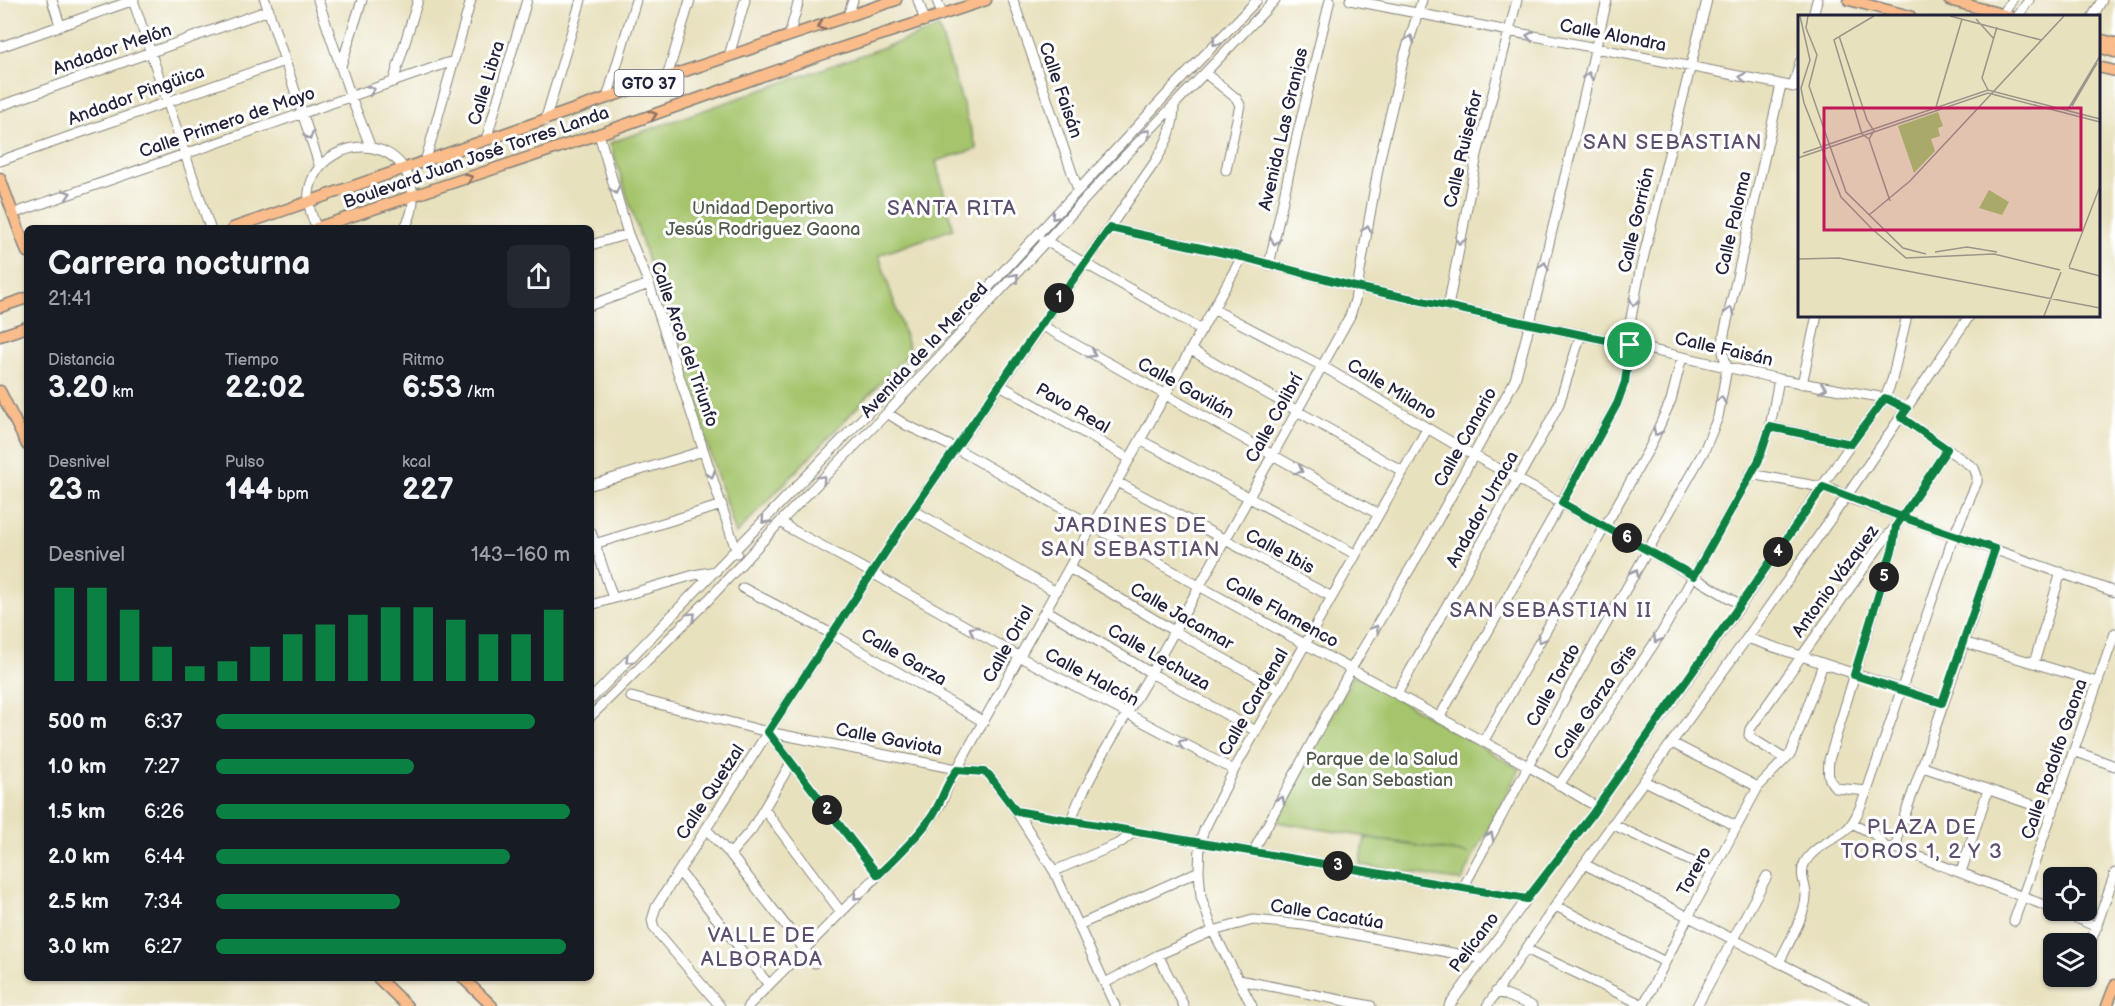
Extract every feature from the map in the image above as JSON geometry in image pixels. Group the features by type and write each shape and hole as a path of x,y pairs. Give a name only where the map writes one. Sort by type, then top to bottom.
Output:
{"main road":[{"name":"Boulevard Juan José Torres Landa","path":"242,225 896,0"},
{"name":"Boulevard Juan José Torres Landa","path":"325,225 599,134 832,51 986,0"},
{"path":"1849,0 1891,14"},
{"path":"1949,0 2002,15"},
{"path":"2100,39 2115,43"},
{"path":"2100,47 2115,51"},
{"path":"2100,67 2115,71"},
{"path":"0,178 24,243"},
{"path":"0,307 24,299"},
{"path":"0,336 24,328"},
{"path":"0,391 24,439"},
{"path":"381,981 407,1006"},
{"path":"466,981 492,1006"},
{"path":"2107,1006 2115,985"}],"street":[{"path":"52,0 60,25"},
{"path":"0,47 133,0 209,225"},
{"path":"265,0 320,167"},
{"path":"318,0 371,148"},
{"path":"341,66 362,0"},
{"path":"393,82 418,0"},
{"path":"425,162 471,0"},
{"name":"Calle Libra","path":"486,140 527,0"},
{"path":"545,121 581,0"},
{"path":"607,98 636,0"},
{"path":"667,77 690,0"},
{"path":"729,56 745,0"},
{"path":"789,36 799,0"},
{"path":"848,16 853,0"},
{"path":"918,0 925,21"},
{"path":"937,0 942,15"},
{"name":"Calle Faisán","path":"1013,0 1078,190"},
{"name":"Avenida de la Merced","path":"594,696 1037,235 1257,0"},
{"name":"Avenida de la Merced","path":"594,713 746,561 781,521 887,413 1275,0"},
{"name":"Avenida Las Granjas","path":"1269,265 1330,0"},
{"name":"Calle Alondra","path":"1350,0 1797,88"},
{"name":"Calle Colibrí","path":"1071,820 1078,800 1103,754 1151,673 1295,410 1350,316 1355,300 1383,147 1404,57 1422,0"},
{"name":"Calle Ruiseñor","path":"1448,307 1477,155 1517,0"},
{"name":"Calle Canario","path":"1253,852 1351,669 1398,591 1515,380 1607,0"},
{"name":"Calle Gorrión","path":"1439,718 1617,404 1625,382 1630,345 1630,323 1640,271 1707,0"},
{"path":"1813,15 1817,0"},
{"path":"2005,15 2012,0"},
{"path":"2019,15 2029,0"},
{"path":"2094,15 2102,0"},
{"name":"Andador Melón","path":"0,106 269,10"},
{"name":"Andador Pingüica","path":"0,161 284,61"},
{"name":"Calle Primero de Mayo","path":"12,214 453,61"},
{"path":"1205,73 1236,98 1240,105 1234,142 1226,170"},
{"name":"Calle Paloma","path":"1727,368 1723,352 1724,334 1782,85"},
{"name":"Calle Quetzal","path":"720,1006 654,928 652,920 656,907 913,510 1110,228 1169,138 1173,127 1174,105"},
{"name":"Calle Arco del Triunfo","path":"599,134 628,234 649,284 735,551"},
{"path":"315,225 308,202 311,183 320,167 330,157 343,150 357,147 371,148 390,155 404,169 414,197 412,211 405,225"},
{"name":"Calle Faisán","path":"1110,228 1242,257 1356,287 1581,334 1897,406"},
{"path":"594,244 628,234"},
{"path":"1037,235 1202,330"},
{"name":"Calle Oriol","path":"748,1006 913,840 930,820 941,803 949,779 957,770 984,722 1242,257"},
{"path":"594,304 649,284"},
{"name":"Calle Milano","path":"1213,309 1322,366 1427,429 1648,550 1741,605"},
{"path":"1802,384 1817,316"},
{"path":"1779,963 1803,912 1804,864 1822,843 1845,830 1852,823 1867,791 1954,535 1977,482 1974,468 1947,449 1897,406 1892,380 1907,316"},
{"path":"1487,1006 1612,824 1748,638 1836,492 1897,406 1969,316"},
{"name":"Calle Gavilán","path":"1041,325 1378,514"},
{"name":"Andador Urraca","path":"1397,694 1559,404 1581,334"},
{"path":"1191,350 1402,471"},
{"path":"1483,742 1663,422 1682,357"},
{"name":"Calle Tordo","path":"1463,888 1528,766 1704,451 1713,430 1727,368"},
{"name":"Calle Garza Gris","path":"1559,785 1653,646 1762,453 1770,427 1779,379"},
{"name":"Pavo Real","path":"1000,385 1130,459"},
{"path":"1836,492 1851,444 1897,406"},
{"name":"Calle Flamenco","path":"887,413 906,425 957,449 1199,586 1528,766 1597,807"},
{"path":"1770,427 1851,444"},
{"name":"Calle Cardenal","path":"1252,1006 1213,931 1201,897 1200,842 1209,818 1234,770 1427,429"},
{"path":"1140,440 1355,554"},
{"name":"Antonio Vázquez","path":"1785,759 1753,739 1749,732 1896,526 1947,449"},
{"path":"594,484 704,451"},
{"path":"1750,474 1836,492 2115,592"},
{"name":"Calle Ibis","path":"1117,482 1332,597"},
{"name":"Pelícano","path":"1449,1006 1597,807 1741,605 1836,492"},
{"path":"594,544 722,505"},
{"path":"913,510 1056,592"},
{"name":"Calle Halcón","path":"781,521 789,528 1020,657 1234,770"},
{"path":"1867,791 1836,788 1830,782 1827,772 1828,760 1893,547 1896,526"},
{"path":"594,547 613,598"},
{"path":"1899,849 1898,833 1923,767 1942,703 1995,549"},
{"path":"735,551 746,561"},
{"name":"Calle Jacamar","path":"1069,568 1174,631 1280,690"},
{"path":"594,604 716,571"},
{"path":"2034,663 2061,572"},
{"name":"Calle Garza","path":"743,588 832,634 984,722"},
{"name":"Calle Lechuza","path":"1046,609 1151,673 1256,731"},
{"name":"Calle Rodolfo Gaona","path":"2014,921 2115,633"},
{"path":"1748,638 1942,703"},
{"path":"1963,642 2097,681"},
{"name":"Torero","path":"1643,1005 1758,787 1791,753 1798,740 1823,664"},
{"name":"Calle Gaviota","path":"631,697 768,732 957,770 984,772 989,775 1016,811 1054,871 1115,1006"},
{"path":"768,732 878,875"},
{"path":"1671,744 1758,787"},
{"path":"2074,751 2115,766"},
{"path":"730,854 747,836 791,763"},
{"path":"1923,767 2053,812"},
{"path":"1645,781 1736,825"},
{"path":"1961,872 1988,790"},
{"path":"764,809 841,912"},
{"path":"1016,811 1527,899"},
{"path":"1852,823 1874,834 1885,847 1899,849 2043,904"},
{"path":"1612,824 1712,871"},
{"path":"706,829 730,854 815,963"},
{"path":"1054,871 1120,843 1135,831"},
{"path":"1584,864 1865,1006"},
{"path":"679,871 769,985"},
{"path":"1078,925 1199,871"},
{"path":"2095,933 2115,873"},
{"path":"1697,1006 1731,939 1767,876"},
{"path":"1556,906 1665,962"},
{"name":"Calle Cacatúa","path":"1105,983 1158,955 1213,931 1242,922 1270,920 1484,959"},
{"path":"2083,921 2097,927"},
{"path":"1526,949 1643,1005"},
{"path":"1158,955 1184,1006"},
{"path":"1239,980 1371,1006"},
{"path":"1496,991 1532,1006"}],"green space":[{"name":"Unidad Deportiva Jesús Rodriguez Gaona","path":"939,28 977,149 936,161 953,229 879,255 910,352 736,534 610,143"},
{"name":"Parque de la Salud de San Sebastian","path":"1354,674 1520,769 1462,881 1360,865 1365,838 1469,854 1277,822"}],"district":[{"name":"SAN SEBASTIAN","path":"1673,142"},
{"name":"SANTA RITA","path":"952,208"},
{"name":"JARDINES DE SAN SEBASTIAN","path":"1131,537"},
{"name":"SAN SEBASTIAN II","path":"1551,610"},
{"name":"PLAZA DE TOROS 1, 2 Y 3","path":"1922,839"},
{"name":"VALLE DE ALBORADA","path":"762,947"}],"route":[{"path":"1630,345 1356,287 1242,257 1110,228 913,510 768,732 878,875 930,820 941,803 949,779 957,770 984,772 989,775 1016,811 1527,899 1591,816 1823,487 1833,489 1846,497 1902,517 1995,549 1942,703 1854,675 1893,547 1896,526 1902,517 1947,449 1901,417 1907,409 1885,398 1851,444 1770,427 1759,460 1694,576 1562,503 1617,404 1625,382 1630,345"}]}
